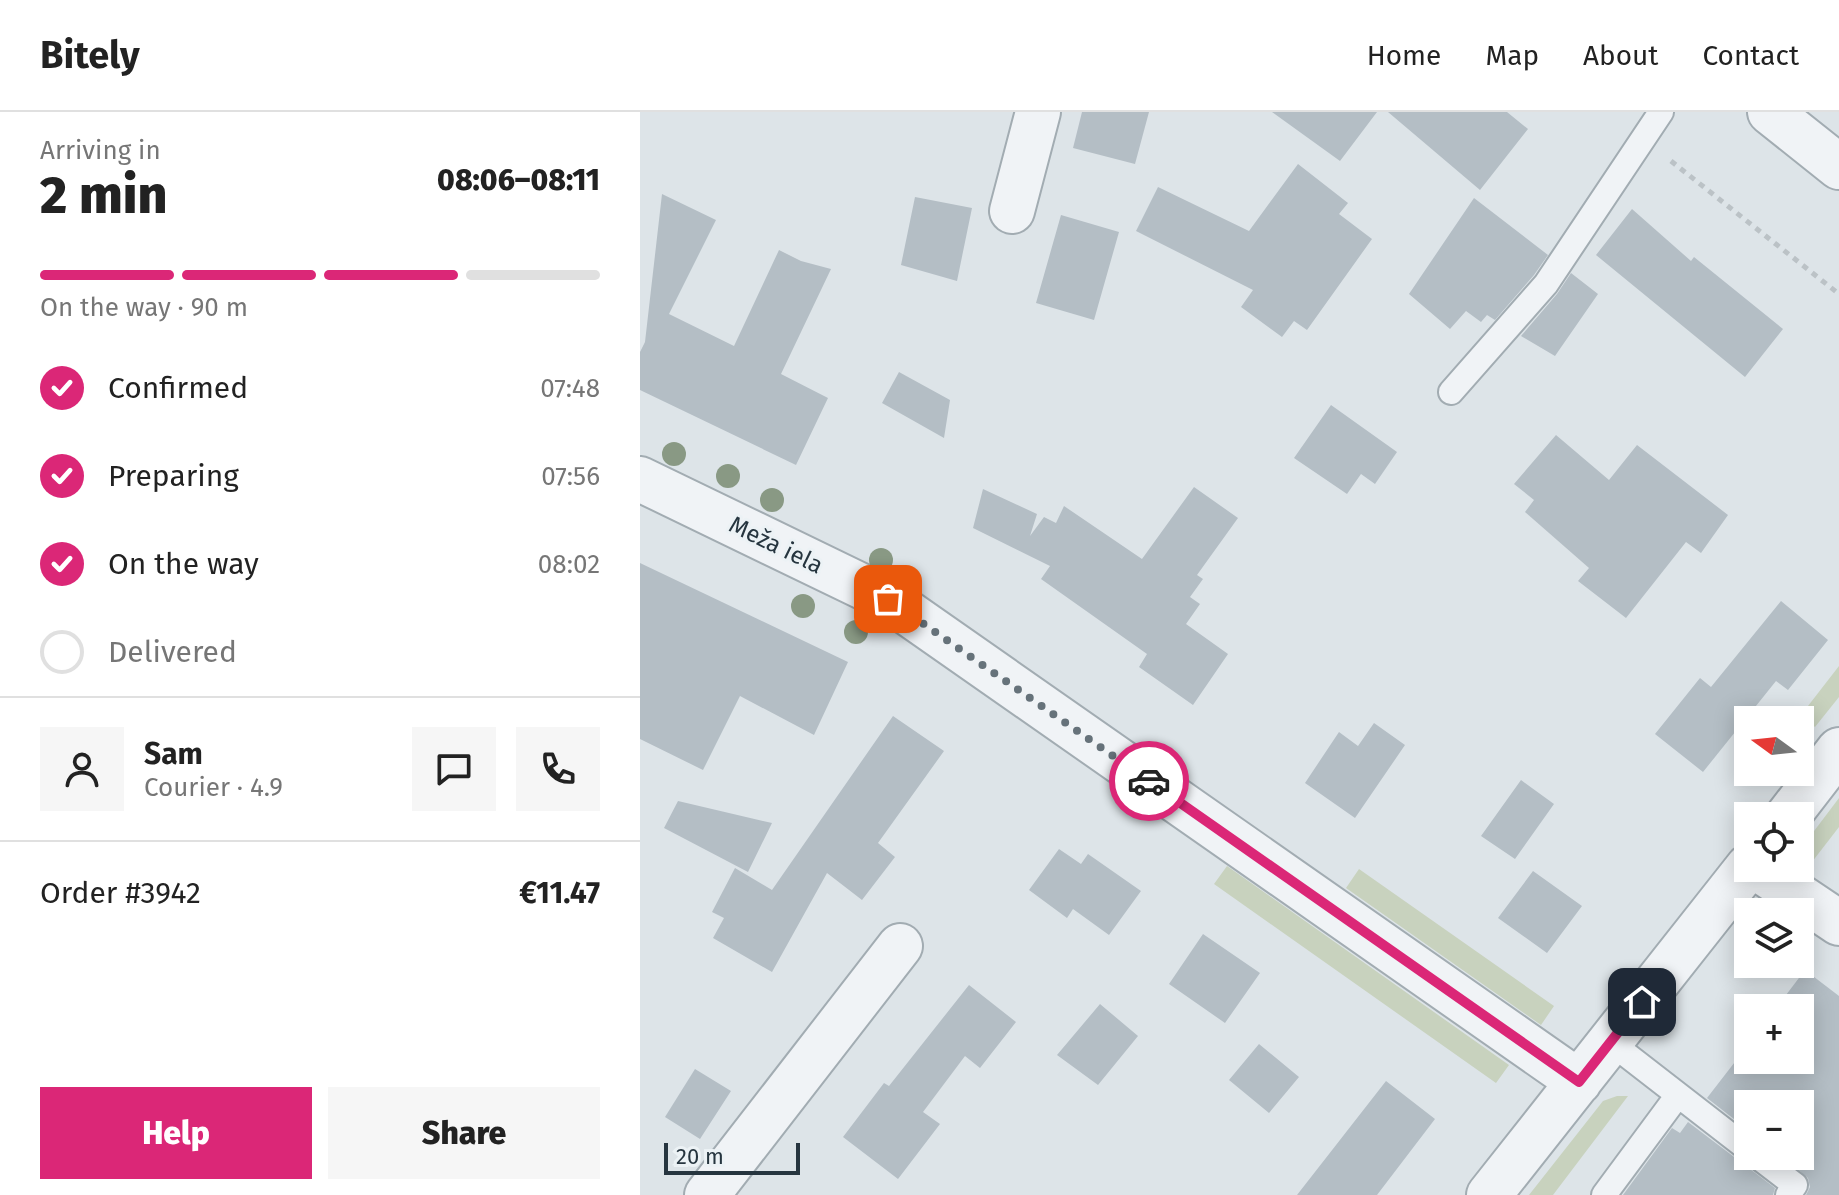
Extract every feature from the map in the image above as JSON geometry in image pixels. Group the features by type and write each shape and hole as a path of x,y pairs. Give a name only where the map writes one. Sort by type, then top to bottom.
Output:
{"street":[{"path":"1012,211 1038,112"},
{"path":"1770,112 1839,167"},
{"name":"Meža iela","path":"640,479 888,599 1579,1082"},
{"path":"1799,802 1839,750"},
{"path":"1489,1195 1736,882"},
{"path":"1778,882 1839,923"},
{"path":"707,1195 900,946"}],"lane":[{"path":"1451,392 1546,284 1661,112"},
{"path":"1610,1042 1734,1138"},
{"path":"1604,1195 1678,1095"},
{"path":"1775,1170 1795,1185 1788,1195"}],"path":[{"path":"1644,139 1839,294"}],"green space":[{"path":"1839,666 1839,697 1815,727 1814,706 1808,706"},
{"path":"1839,798 1839,827 1814,859 1814,831"},
{"path":"1227,866 1509,1065 1496,1083 1214,884"},
{"path":"1359,869 1554,1006 1541,1025 1346,888"},
{"path":"1628,1096 1553,1195 1529,1195 1603,1101"}],"building":[{"path":"1082,112 1149,112 1135,164 1073,148"},
{"path":"1272,112 1377,112 1340,161"},
{"path":"1388,112 1507,112 1528,129 1480,190"},
{"path":"1298,164 1348,203 1339,214 1372,239 1307,330 1294,321 1282,337 1241,307 1253,290 1136,231 1158,187 1249,231"},
{"path":"662,194 716,220 669,314 734,346 779,250 801,261 831,269 781,374 828,398 796,465 640,390 640,352 645,342"},
{"path":"915,197 972,208 957,281 901,265"},
{"path":"1474,198 1548,255 1495,320 1487,315 1481,322 1466,311 1450,329 1409,294"},
{"path":"1632,209 1691,261 1694,257 1783,329 1745,377 1596,255"},
{"path":"1061,215 1119,232 1094,320 1036,303"},
{"path":"1571,273 1598,294 1555,356 1521,336"},
{"path":"899,372 950,400 944,438 882,403"},
{"path":"1331,405 1397,452 1375,484 1361,474 1347,494 1294,458"},
{"path":"1556,435 1609,480 1637,445 1728,515 1701,553 1686,542 1626,618 1578,581 1589,568 1525,512 1534,500 1514,484"},
{"path":"1194,487 1238,518 1197,575 1203,579 1190,597 1200,604 1186,624 1228,654 1193,705 1139,667 1147,654 1041,579 1050,566 973,528 983,489 1037,514 1030,536 1044,517 1056,523 1064,506 1142,559"},
{"path":"640,563 848,662 814,735 740,696 703,770 640,739"},
{"path":"1781,601 1828,640 1788,690 1776,681 1756,706 1734,706 1734,733 1703,772 1655,734 1700,678 1711,687"},
{"path":"893,716 944,751 878,843 895,857 862,900 827,873 772,972 713,938 724,918 712,912 735,868 772,890"},
{"path":"1374,723 1405,745 1355,818 1305,783 1339,732 1358,746"},
{"path":"1521,780 1554,804 1515,859 1481,836"},
{"path":"678,801 772,823 748,872 664,828"},
{"path":"1059,849 1081,864 1088,854 1141,891 1109,935 1073,909 1067,918 1029,890"},
{"path":"1533,871 1582,906 1547,953 1498,918"},
{"path":"1203,934 1260,973 1225,1023 1169,984"},
{"path":"1814,977 1839,996 1839,1195 1806,1195 1810,1187 1808,1178 1799,1170 1814,1170 1814,1090 1734,1090 1734,1119 1707,1098 1734,1063 1734,1074 1814,1074 1814,994 1787,994 1799,978"},
{"path":"969,985 1016,1022 980,1068 965,1056 923,1112 940,1124 898,1179 843,1137 884,1083 889,1086"},
{"path":"1100,1004 1138,1036 1098,1085 1057,1055"},
{"path":"1259,1044 1299,1077 1269,1113 1229,1080"},
{"path":"695,1069 731,1091 700,1139 665,1117"},
{"path":"1386,1081 1435,1119 1377,1195 1297,1195"},
{"path":"1688,1122 1734,1157 1734,1170 1751,1170 1775,1188 1773,1195 1623,1195 1672,1128 1680,1133"}],"way so far":[{"path":"888,599 1149,781"}],"route":[{"path":"1149,781 1579,1082 1642,1002"}]}
